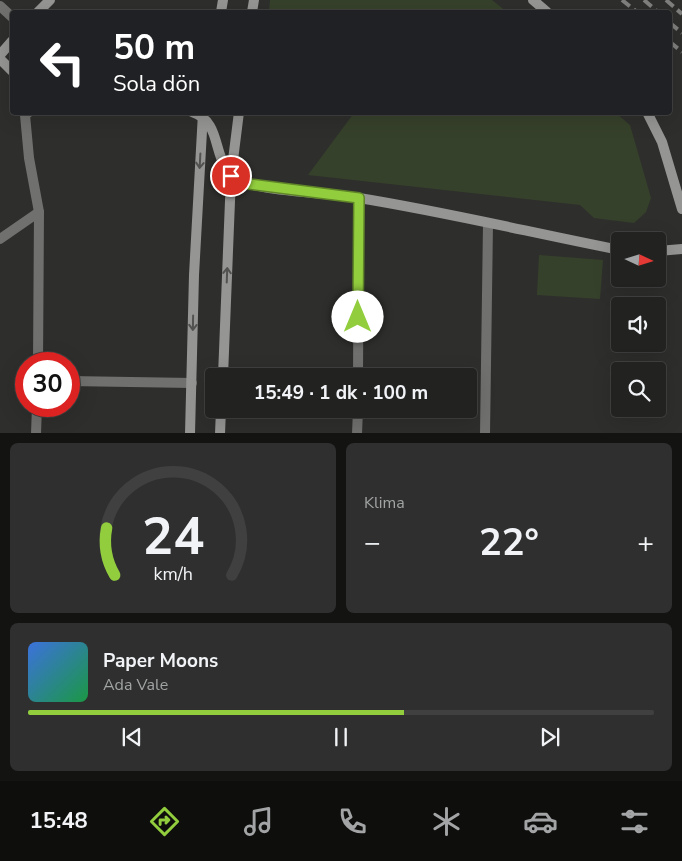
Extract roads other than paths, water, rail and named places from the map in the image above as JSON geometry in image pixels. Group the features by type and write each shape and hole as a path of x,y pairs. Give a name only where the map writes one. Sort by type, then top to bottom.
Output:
{"street":[{"path":"40,10 50,0"},
{"path":"533,0 545,10"},
{"path":"0,6 10,15"},
{"path":"10,44 0,57 10,69"},
{"path":"25,115 29,158 38,212 38,352"},
{"path":"190,433 194,275 203,115"},
{"path":"204,115 212,129 222,162 231,176 249,184 359,198 611,248"},
{"path":"223,368 231,176 239,115"},
{"path":"648,115 662,142 682,209"},
{"path":"358,368 359,198"},
{"path":"0,240 38,212"},
{"path":"485,433 488,224"},
{"path":"666,250 682,249"},
{"path":"80,381 192,383"},
{"path":"36,433 37,417"},
{"path":"220,433 221,418"},
{"path":"358,418 358,433"}],"railway":[{"path":"622,0 634,10"},
{"path":"644,0 656,10"},
{"path":"666,0 682,14"},
{"path":"672,25 682,33"},
{"path":"672,44 682,52"}]}
